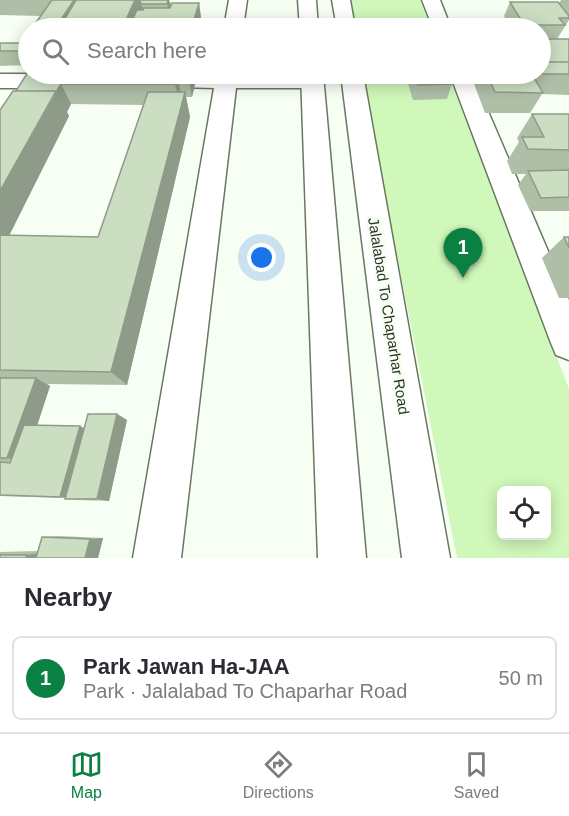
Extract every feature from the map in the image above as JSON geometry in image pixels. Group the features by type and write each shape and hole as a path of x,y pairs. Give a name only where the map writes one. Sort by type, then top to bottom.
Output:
{"street":[{"path":"235,18 238,0"},
{"path":"307,0 308,18"},
{"path":"341,0 344,18"},
{"path":"431,0 438,18"},
{"path":"0,81 18,81"},
{"path":"157,558 225,84"},
{"path":"312,84 342,558"},
{"name":"Jalalabad To Chaparhar Road","path":"354,84 426,558"},
{"path":"464,84 569,344"}],"green space":[{"path":"347,0 420,0 427,18 350,18"},
{"path":"363,84 452,84 569,389 569,558 457,558"}],"building":[{"path":"52,0 74,0 62,18 39,18"},
{"path":"76,0 135,0 127,18 65,18"},
{"path":"140,0 168,0 167,4 141,4"},
{"path":"510,2 558,2 569,16 569,18 559,18 565,25 551,25 551,18 520,18"},
{"path":"172,3 199,3 195,18 133,18 137,10 144,8 170,8"},
{"path":"551,39 569,39 569,62 551,62"},
{"path":"0,43 18,43 18,51 0,51"},
{"path":"551,62 569,62 569,74 551,74"},
{"path":"20,84 61,84 56,92 16,91"},
{"path":"491,84 538,84 543,93 495,92"},
{"path":"13,91 56,91 0,191 0,110"},
{"path":"148,92 185,92 111,372 0,370 0,235 98,237"},
{"path":"532,114 569,114 569,150 528,149 522,137 544,137"},
{"path":"569,170 569,197 541,198 528,171"},
{"path":"564,237 569,237 569,248"},
{"path":"0,378 36,378 7,458 0,458"},
{"path":"88,414 117,414 97,499 65,499"},
{"path":"24,425 80,426 60,497 0,495 0,462 10,463"},
{"path":"42,537 90,539 85,558 36,558"},
{"path":"0,555 27,555 26,558 0,558"}],"place":[{"name":"Park Jawan Ha-JAA","path":"463,278"}]}
